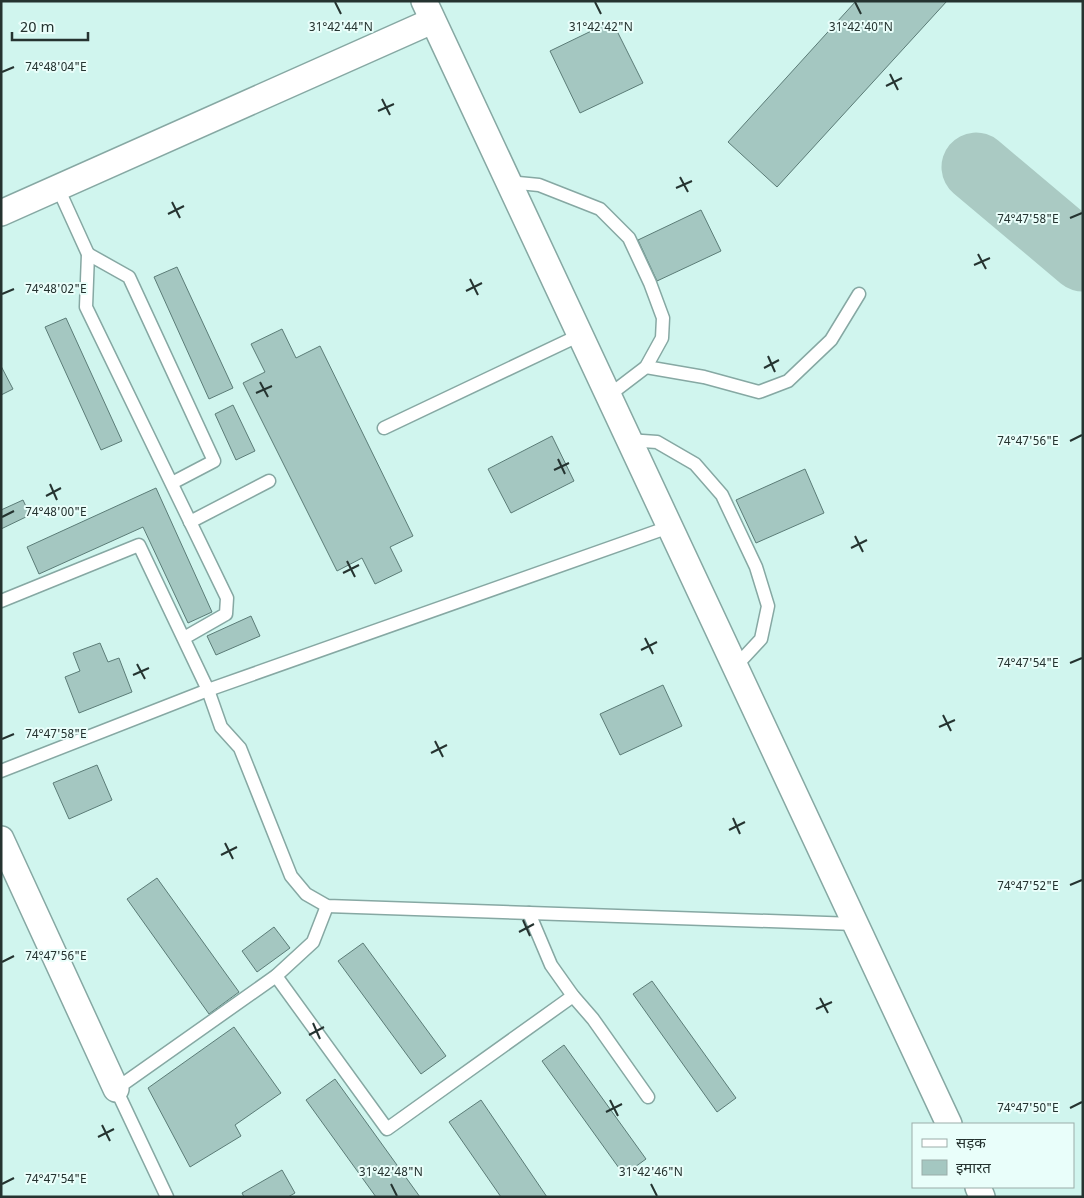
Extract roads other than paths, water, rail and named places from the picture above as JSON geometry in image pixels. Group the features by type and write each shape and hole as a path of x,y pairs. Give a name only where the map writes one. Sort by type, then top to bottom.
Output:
{"street":[{"path":"1,214 428,11 948,1123"},
{"path":"1,840 116,1089"}],"lane":[{"path":"508,182 539,186 600,209 629,238 650,283 663,318 662,338 646,367 608,396"},
{"path":"58,188 88,254 86,307 227,598 226,614 184,638"},
{"path":"88,254 129,277 214,462 172,484"},
{"path":"646,367 704,377 759,392 788,381 831,340 859,294"},
{"path":"384,428 580,335"},
{"path":"628,440 657,442 695,464 722,495 752,558 768,606 760,639 735,667"},
{"path":"190,522 269,481"},
{"path":"1,771 208,690 669,527"},
{"path":"1,602 139,545 208,690 221,727 240,748 291,876 306,894 327,906 855,924"},
{"path":"167,1197 116,1089 276,976 314,942 327,906"},
{"path":"529,913 551,965 573,996 593,1019 648,1097"},
{"path":"276,976 387,1129 573,996"}]}
